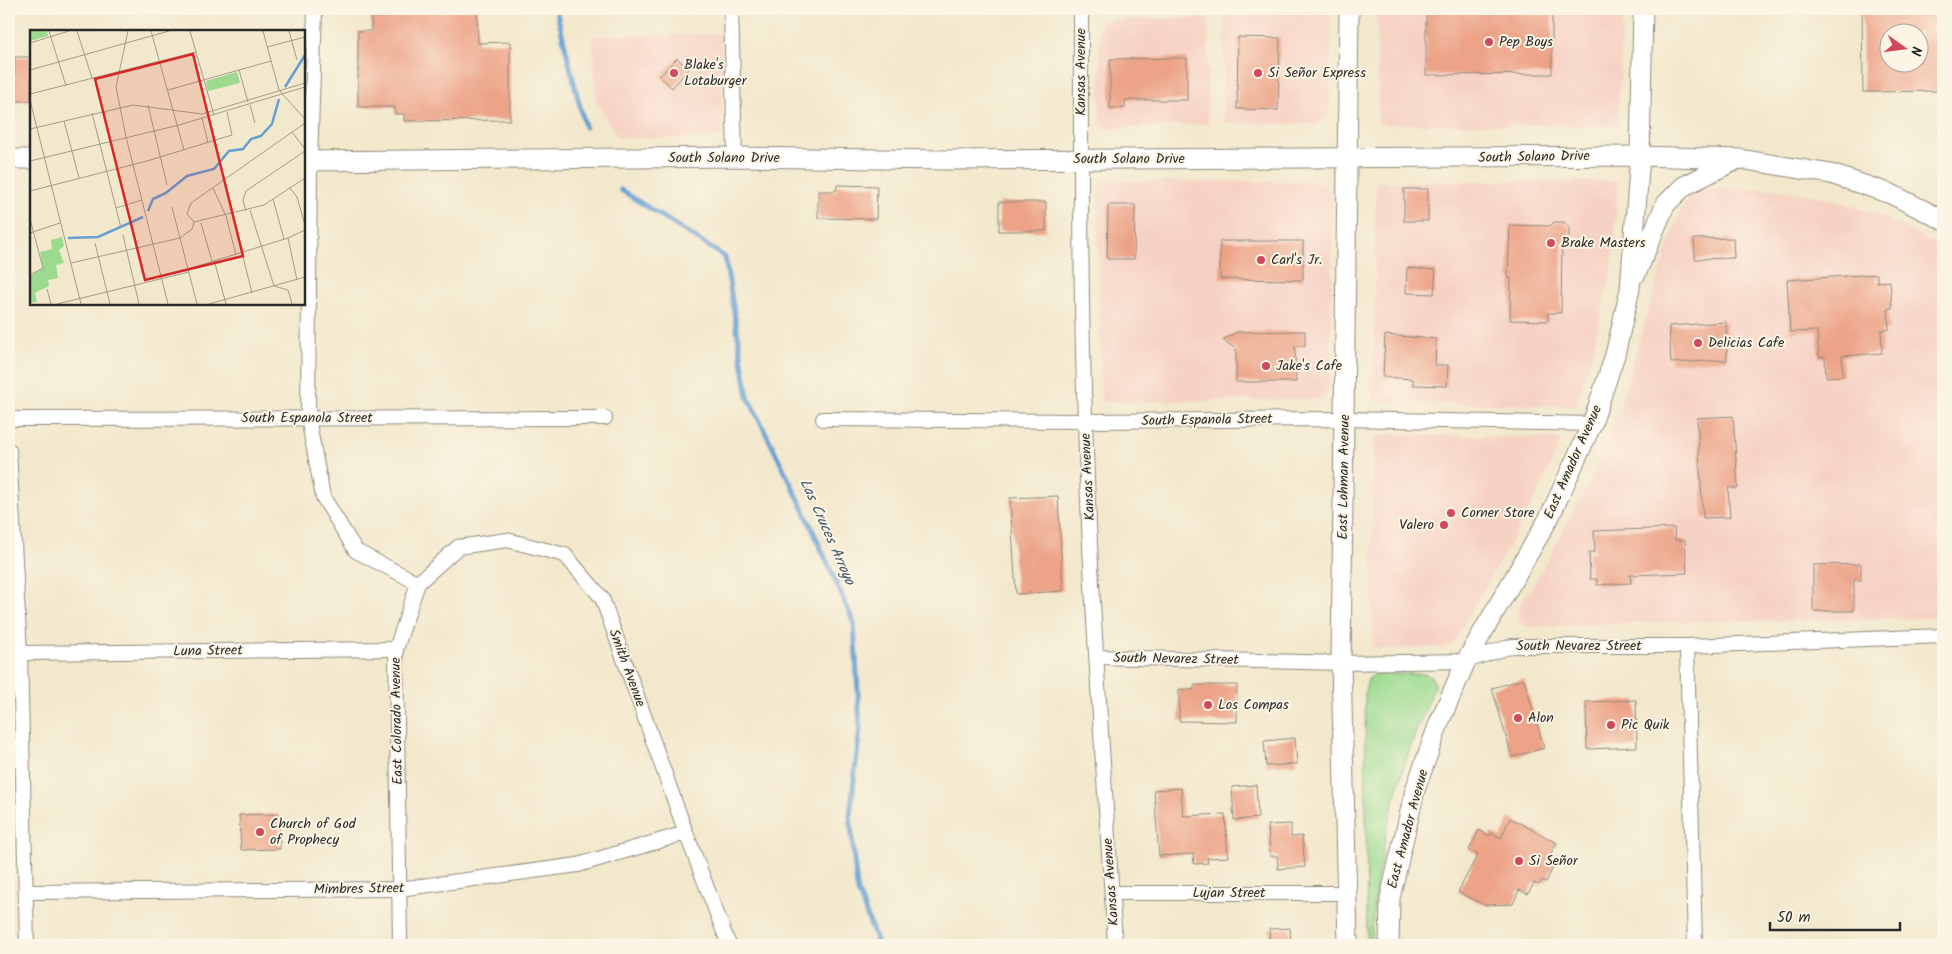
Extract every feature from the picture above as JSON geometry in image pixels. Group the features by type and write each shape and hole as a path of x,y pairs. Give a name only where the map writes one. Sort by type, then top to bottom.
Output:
{"main road":[{"name":"East Lohman Avenue","path":"1348,945 1345,893 1341,663 1349,9"},
{"name":"East Amador Avenue","path":"1389,945 1390,898 1415,790 1439,723 1466,661 1549,518 1592,424 1615,355 1630,289 1640,156 1644,9"},
{"name":"South Solano Drive","path":"307,161 1640,156 1740,159 1831,174 1891,194 1943,220"},
{"path":"9,159 30,159"},
{"path":"1630,289 1665,205 1684,186 1740,159"}],"street":[{"path":"315,9 307,161 308,418 323,497 356,551 418,583"},
{"path":"731,9 735,158"},
{"name":"Kansas Avenue","path":"1080,9 1081,295 1085,421 1097,658 1115,945"},
{"name":"South Espanola Street","path":"9,419 605,418"},
{"name":"South Espanola Street","path":"822,419 1085,421 1344,419 1592,424"},
{"path":"9,450 20,653 15,680 27,945"},
{"name":"Smith Avenue","path":"418,583 458,547 506,540 565,554 602,598 686,833 729,945"},
{"name":"East Colorado Avenue","path":"400,945 396,649 418,583"},
{"name":"South Nevarez Street","path":"1097,658 1341,663 1466,661 1512,646 1687,646 1943,636"},
{"path":"1687,646 1695,945"},
{"name":"Luna Street","path":"20,653 396,649"},
{"name":"Mimbres Street","path":"26,892 399,889 578,865 686,833"},
{"name":"Lujan Street","path":"1112,893 1345,893"}],"shaded area":[{"path":"1225,9 1331,9 1330,105 1327,116 1322,121 1317,124 1223,123"},
{"path":"1377,9 1623,9 1618,123 1610,126 1380,124 1378,121"},
{"path":"1208,18 1208,124 1108,129 1102,127 1100,124 1100,20"},
{"path":"722,34 722,135 717,138 618,138 596,100 593,36"},
{"path":"1102,181 1323,182 1333,197 1330,382 1326,397 1321,399 1103,402 1101,398 1097,187 1098,183"},
{"path":"1616,181 1618,186 1612,268 1591,358 1577,403 1574,406 1389,402 1375,400 1373,396 1376,182"},
{"path":"1717,188 1771,189 1825,197 1874,213 1943,248 1943,493 1940,618 1678,622 1530,627 1523,625 1519,620 1520,604 1542,570 1595,472 1619,408 1670,239 1681,209 1688,198 1697,191"},
{"path":"1382,434 1558,438 1561,441 1537,495 1457,636 1452,644 1445,647 1379,649 1372,647 1373,446 1376,437"}],"green space":[{"path":"1376,674 1424,674 1431,677 1435,684 1413,740 1395,796 1379,870 1371,945 1367,945 1365,692 1368,679"}],"building":[{"path":"371,9 477,9 478,43 510,42 510,120 404,121 404,114 395,114 395,107 358,107 358,31 371,31"},
{"name":"Pep Boys","path":"1426,9 1552,9 1552,74 1426,75"},
{"path":"1862,9 1941,9 1942,91 1863,92"},
{"name":"Si Señor Express","path":"1238,37 1280,38 1278,110 1237,109"},
{"path":"15,57 30,57 30,101 14,101"},
{"name":"Blake's Lotaburger","path":"677,58 689,69 672,88 660,76"},
{"path":"1187,58 1187,100 1125,100 1125,108 1110,108 1110,59"},
{"path":"837,185 877,186 876,219 818,218 818,191 836,191"},
{"path":"1404,189 1428,189 1428,221 1404,221"},
{"path":"999,202 1046,202 1046,231 999,231"},
{"path":"1108,205 1135,205 1134,259 1107,259"},
{"path":"1554,222 1564,222 1569,228 1569,236 1562,242 1561,313 1548,313 1548,321 1510,320 1511,278 1508,278 1510,225 1550,226"},
{"path":"1733,238 1734,258 1695,259 1694,239"},
{"name":"Carl's Jr.","path":"1220,241 1303,241 1303,280 1220,279"},
{"path":"1407,268 1436,270 1434,294 1406,293"},
{"path":"1877,274 1877,282 1890,281 1892,308 1888,309 1889,330 1881,330 1882,353 1842,356 1843,376 1826,377 1825,357 1819,357 1817,331 1790,332 1787,280"},
{"name":"Delicias Cafe","path":"1726,322 1727,360 1671,363 1669,326"},
{"name":"Jake's Cafe","path":"1305,331 1305,346 1295,346 1296,382 1236,382 1236,349 1223,340 1237,332"},
{"path":"1385,335 1436,339 1435,365 1448,365 1447,386 1413,385 1413,379 1383,377"},
{"path":"1733,416 1738,488 1728,488 1730,517 1703,518 1697,418"},
{"path":"1058,496 1063,591 1016,594 1010,498"},
{"path":"1674,528 1675,540 1685,540 1687,573 1630,575 1631,583 1597,585 1597,579 1590,579 1589,552 1595,552 1594,531"},
{"path":"1861,564 1861,580 1854,580 1854,611 1813,611 1813,565"},
{"name":"Alon","path":"1524,679 1544,748 1512,757 1492,688"},
{"name":"Los Compas","path":"1194,685 1237,685 1237,722 1179,721 1179,689 1194,690"},
{"name":"Pic Quik","path":"1636,700 1637,747 1587,749 1586,702"},
{"path":"1295,738 1297,764 1266,766 1264,741"},
{"path":"1256,785 1258,818 1234,820 1232,787"},
{"path":"1181,788 1183,816 1225,814 1228,857 1207,858 1208,863 1194,864 1193,854 1159,856 1154,790"},
{"name":"Church of God of Prophecy","path":"279,814 280,849 241,850 239,815"},
{"name":"Si Señor","path":"1510,818 1557,843 1550,855 1557,859 1546,882 1542,880 1539,885 1534,883 1528,894 1519,890 1513,904 1485,905 1458,892 1478,854 1469,850 1479,830 1490,836 1491,833 1501,838"},
{"path":"1291,824 1291,837 1302,836 1305,867 1278,869 1277,856 1270,856 1268,825"},
{"path":"1290,928 1291,945 1270,945 1269,929"}],"waterway":[{"name":"Las Cruces Arroyo","path":"556,9 585,127"},
{"name":"Las Cruces Arroyo","path":"621,190 725,257 748,397 802,506 854,623 860,728 850,815 857,889 878,945"}],"place":[{"name":"Pep Boys","path":"1489,42"},
{"name":"Blake's Lotaburger","path":"674,73"},
{"name":"Si Señor Express","path":"1258,73"},
{"name":"Brake Masters","path":"1551,243"},
{"name":"Carl's Jr.","path":"1261,260"},
{"name":"Delicias Cafe","path":"1698,343"},
{"name":"Jake's Cafe","path":"1266,366"},
{"name":"Corner Store","path":"1451,513"},
{"name":"Valero","path":"1444,525"},
{"name":"Los Compas","path":"1208,705"},
{"name":"Alon","path":"1518,718"},
{"name":"Pic Quik","path":"1611,725"},
{"name":"Church of God of Prophecy","path":"260,832"},
{"name":"Si Señor","path":"1519,861"}]}
